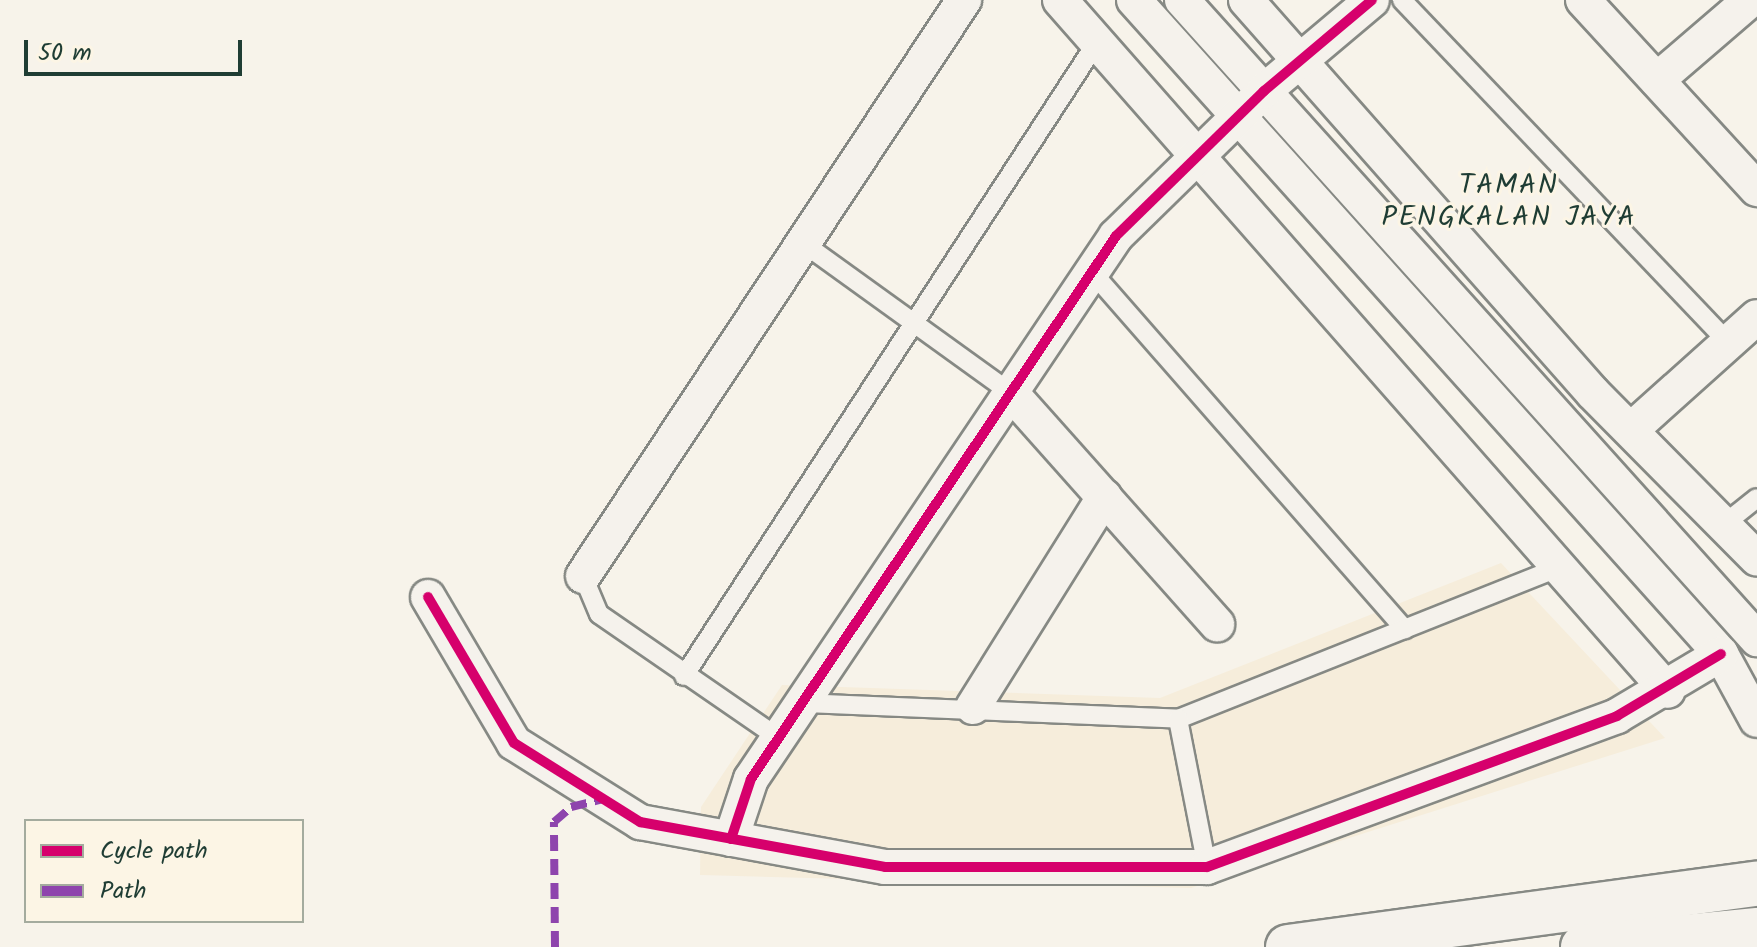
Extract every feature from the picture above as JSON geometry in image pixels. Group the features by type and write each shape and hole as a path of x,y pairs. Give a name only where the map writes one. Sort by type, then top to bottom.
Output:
{"main road":[{"path":"1701,891 1757,864"},
{"path":"1288,947 1464,927 1757,884"},
{"path":"1380,947 1464,927"},
{"path":"1583,947 1751,929"}],"street":[{"path":"583,576 964,0"},
{"path":"1060,0 1668,691"},
{"path":"1134,0 1721,654 1757,720"},
{"path":"1182,0 1757,639"},
{"path":"1246,0 1631,430 1757,559"},
{"path":"731,839 751,779 1092,272 1142,205 1198,157 1264,91 1302,63 1372,0"},
{"path":"1583,0 1657,80 1752,172"},
{"path":"1657,80 1750,0"},
{"path":"1631,430 1757,317"},
{"path":"1011,393 1217,624"},
{"path":"973,707 1104,497"},
{"path":"428,597 514,743 640,822 885,867 1207,867 1668,691 1721,654"}],"lane":[{"path":"1402,0 1728,342"},
{"path":"684,676 1097,42"},
{"path":"803,243 912,326 1011,393"},
{"path":"1092,272 1405,629"},
{"path":"1723,525 1757,498"},
{"path":"803,703 973,707 1178,719 1559,567"},
{"path":"583,576 599,614 684,676 779,738"},
{"path":"1178,719 1207,867"}],"shaded area":[{"path":"1501,563 1665,738 1191,888 700,875 701,807 782,685 1160,698"}],"marked path":[{"path":"555,947 554,822 571,807 604,799"}],"cycle path":[{"path":"731,839 751,779 1116,236 1264,91 1372,0"},
{"path":"428,597 514,743 640,822 885,867 1207,867 1617,716 1721,654"}],"district":[{"name":"TAMAN PENGKALAN JAYA","path":"1509,202"}]}
